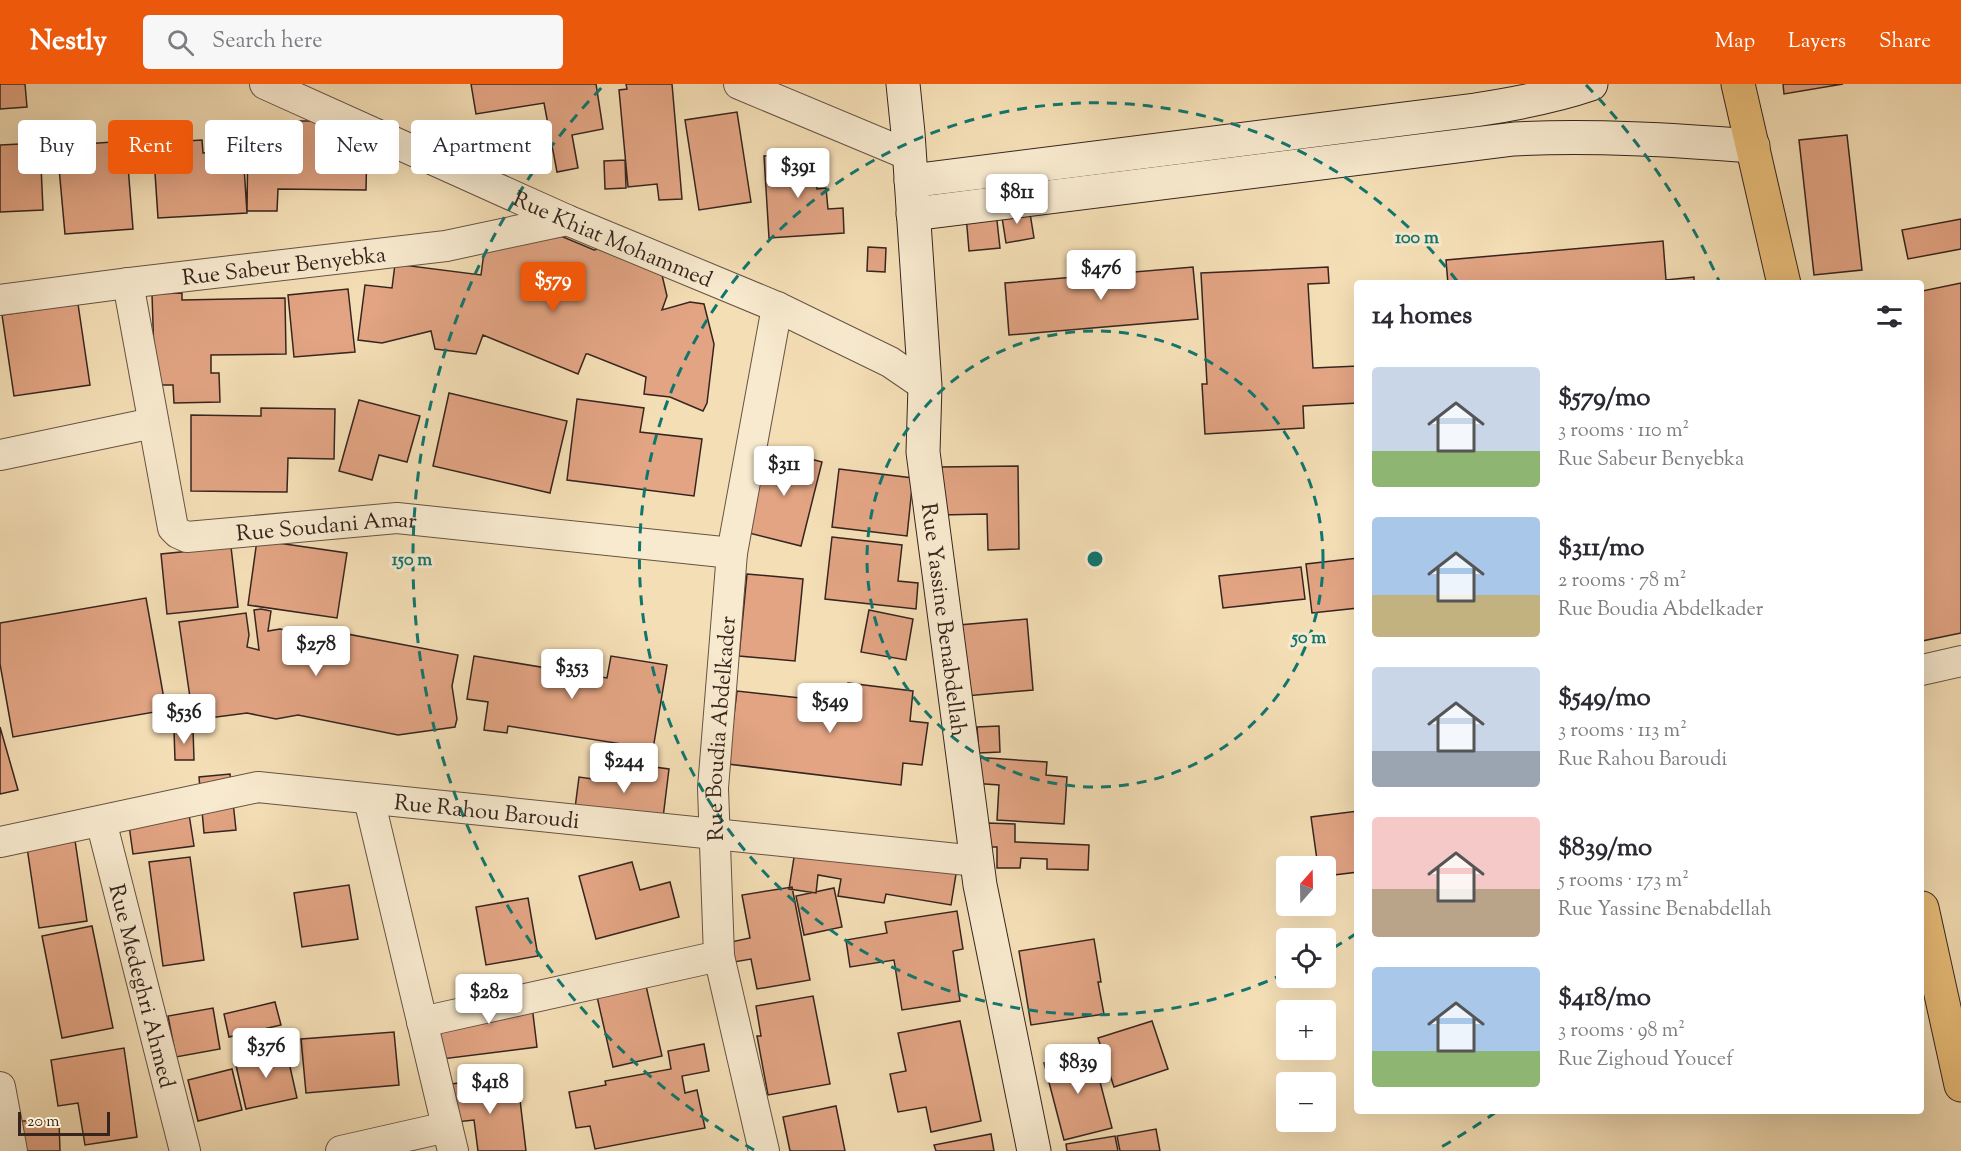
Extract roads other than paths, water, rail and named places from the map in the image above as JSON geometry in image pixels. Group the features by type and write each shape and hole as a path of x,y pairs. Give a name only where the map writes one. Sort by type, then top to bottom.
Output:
{"main road":[{"path":"1738,84 1783,280"},
{"path":"1924,917 1961,1085"}],"street":[{"name":"Rue Khiat Mohammed","path":"265,84 567,220 777,307 890,362 925,386"},
{"path":"739,84 910,168 1486,109 1537,100 1591,84"},
{"name":"Rue Yassine Benabdellah","path":"903,84 925,386 923,452 982,896 1034,1151"},
{"path":"913,214 1514,139 1559,137 1651,139 1754,146"},
{"name":"Rue Sabeur Benyebka","path":"0,300 446,246 567,220"},
{"name":"Rue Soudani Amar","path":"128,283 173,528 178,533 187,537 397,518 732,553"},
{"name":"Rue Boudia Abdelkader","path":"765,1151 719,956 713,788 732,553 777,307"},
{"path":"0,456 153,423"},
{"path":"1924,670 1961,661"},
{"name":"Rue Rahou Baroudi","path":"0,842 258,787 977,861"},
{"path":"341,1151 450,1139 369,799"},
{"name":"Rue Medeghri Ahmed","path":"100,821 185,1151"},
{"path":"422,1022 719,956"},
{"path":"0,1087 12,1151"}]}
